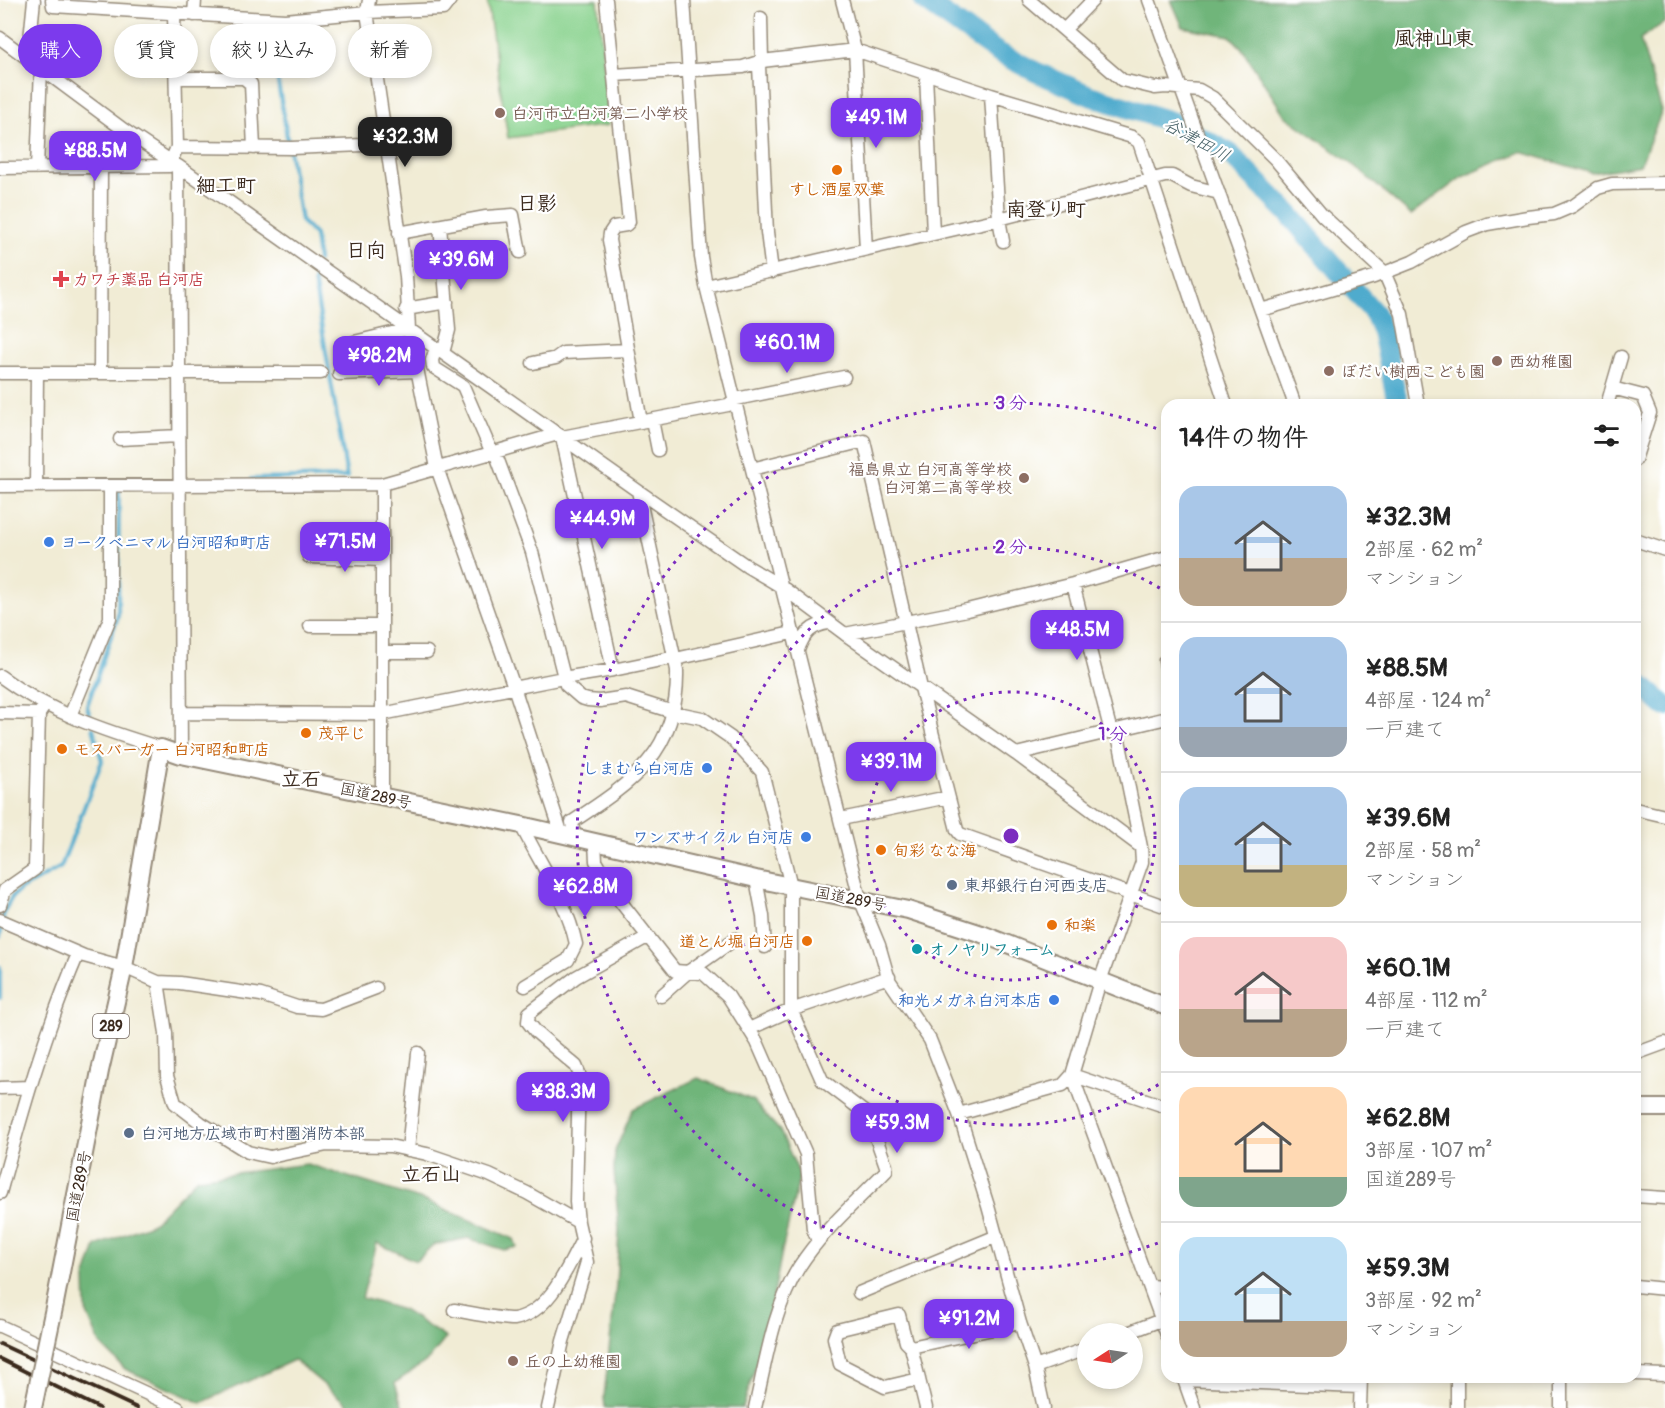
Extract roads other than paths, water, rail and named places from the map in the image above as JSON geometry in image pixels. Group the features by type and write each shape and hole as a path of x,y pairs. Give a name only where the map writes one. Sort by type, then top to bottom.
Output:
{"highway":[{"name":"国道289号","path":"33,1408 100,1071 124,968 161,748 181,755 521,825 756,879 908,910 982,934 1161,1005"},
{"path":"1641,1108 1665,1108"}],"street":[{"path":"32,24 34,0"},
{"path":"52,0 53,6 285,20 368,6 443,9 450,0"},
{"path":"194,15 195,0"},
{"path":"606,0 629,222 626,225 614,227 609,240 628,350 647,421 658,450"},
{"path":"684,0 701,257 706,286 860,899 879,945 888,977 930,1040 959,1114 1035,1367 1044,1408"},
{"path":"842,0 855,50 866,249"},
{"path":"1064,30 1093,0"},
{"path":"1149,0 1293,399"},
{"path":"1032,1 1122,80 1155,88 1166,87 1184,96 1199,90 1213,98 1282,167 1322,215 1379,274 1402,314 1417,399"},
{"path":"368,6 406,276 406,309 437,468 568,836"},
{"path":"174,14 174,24"},
{"path":"240,18 240,24"},
{"path":"762,18 762,61 759,66 767,232 772,272"},
{"path":"0,38 18,52"},
{"path":"614,75 743,67 762,61 855,50 991,95 1132,137 1139,142 1224,399"},
{"path":"926,74 933,234"},
{"path":"37,168 41,78"},
{"path":"54,78 124,130 175,163 638,491 748,567 782,587 829,623 1016,754 1141,847"},
{"path":"176,78 181,755"},
{"path":"244,78 251,84 254,148"},
{"path":"991,95 999,219 1003,241"},
{"path":"177,147 288,148 386,144"},
{"path":"0,168 169,166 175,163"},
{"path":"100,373 101,167"},
{"path":"706,286 999,219 1172,176 1191,186 1219,193"},
{"path":"1261,310 1332,290 1412,262 1466,232 1498,222 1554,214 1573,206 1598,188 1612,184 1665,183"},
{"path":"399,233 486,217 513,215 520,252"},
{"path":"440,226 449,330 440,350 432,360 433,367 463,386 494,452 532,552 566,685 581,698 600,700 626,697 673,712 696,716 731,738 762,772 791,886 791,1010 822,1080 868,1116 886,1166 886,1171 818,1241 798,1269 774,1322 755,1408"},
{"path":"406,309 447,302"},
{"path":"354,342 409,329"},
{"path":"533,363 556,358 563,353 628,350"},
{"path":"1609,399 1622,357"},
{"path":"339,374 417,371"},
{"path":"0,373 321,372"},
{"path":"36,486 37,374"},
{"path":"0,486 382,484 560,436 728,405 735,399 844,378"},
{"path":"1612,387 1643,396 1650,413 1641,441"},
{"path":"120,439 179,436"},
{"path":"560,436 613,670"},
{"path":"752,469 864,441 921,688 957,830 960,834 1161,905"},
{"path":"382,484 382,796"},
{"path":"70,716 110,618 110,487"},
{"path":"568,836 572,822 615,794 639,772 660,746 678,695 675,658 638,491"},
{"path":"1641,542 1665,550"},
{"path":"309,557 382,560"},
{"path":"845,634 967,610 1073,584 1161,559"},
{"path":"959,1114 1063,1085 1072,1075 1100,981 1142,862 1141,847 1114,731 1073,584"},
{"path":"798,650 803,638 813,627 829,623"},
{"path":"310,626 382,626"},
{"path":"181,713 382,714 514,687 680,658 792,633"},
{"path":"382,652 427,652"},
{"path":"0,676 42,710"},
{"path":"0,905 5,890 35,869 37,861 42,710"},
{"path":"0,713 42,710 70,716 161,748"},
{"path":"1016,754 1161,719"},
{"path":"841,819 948,797"},
{"path":"1641,810 1665,816"},
{"path":"521,825 573,927 576,944 567,960 525,987"},
{"path":"595,842 596,861 620,901 647,937 675,971 703,973 728,996 757,1042 806,1154 813,1230 818,1241"},
{"path":"756,879 763,916 765,947"},
{"path":"0,920 78,954 124,968 158,982 261,995 297,1007 321,1010 376,988"},
{"path":"548,1408 563,1341 587,1262 576,1202 579,1073 576,1066 536,1032 528,1022 529,1014 576,977 647,937"},
{"path":"661,996 688,972 735,939"},
{"path":"0,1193 30,1087 60,995 78,954"},
{"path":"749,1029 791,1010 888,977"},
{"path":"158,982 166,1033 167,1076 175,1103 201,1123 248,1152 270,1157 327,1145 390,1146 427,1154 489,1175 527,1193 578,1222"},
{"path":"1641,1052 1665,1043"},
{"path":"408,1150 418,1053"},
{"path":"1072,1075 1161,1105"},
{"path":"1072,1075 1161,1320 1143,1327"},
{"path":"0,1088 30,1087"},
{"path":"1641,1196 1665,1198"},
{"path":"859,1293 997,1236"},
{"path":"454,1310 514,1319 531,1312 552,1294 583,1239"},
{"path":"1150,1286 1161,1287"},
{"path":"1641,1287 1665,1289"},
{"path":"919,1379 885,1387 840,1364 834,1338 837,1330 900,1315 906,1342 910,1347 919,1379 926,1408"},
{"path":"910,1347 1020,1323"},
{"path":"0,1326 178,1408"},
{"path":"1035,1367 1077,1352"},
{"path":"1641,1374 1665,1375"},
{"path":"1185,1383 1194,1408"},
{"path":"1360,1383 1360,1408"},
{"path":"1456,1408 1457,1383"},
{"path":"1561,1383 1561,1408"}],"waterway":[{"name":"谷津田川","path":"924,0 997,52 1036,72 1091,96 1172,122 1229,153 1289,214 1375,314 1383,333 1397,399"},
{"path":"277,78 301,221 315,235 318,261"},
{"path":"251,479 347,477 314,281 316,268"},
{"path":"91,720 87,706 118,616 119,488"},
{"name":"谷津田川","path":"1641,685 1665,706"},
{"path":"0,937 4,912 12,897 21,889 61,867 102,761 93,728"},
{"path":"0,967 0,998"}],"railway":[{"path":"0,1344 137,1408"},
{"path":"0,1359 99,1408"}],"place":[{"name":"白河市立白河第二小学校","path":"500,113"},
{"name":"すし酒屋双葉","path":"837,170"},
{"name":"カワチ薬品 白河店","path":"61,279"},
{"name":"西幼稚園","path":"1497,361"},
{"name":"ぼだい樹西こども園","path":"1329,371"},
{"name":"福島県立 白河高等学校 白河第二高等学校","path":"1024,478"},
{"name":"ヨークベニマル 白河昭和町店","path":"49,542"},
{"name":"茂平じ","path":"306,733"},
{"name":"モスバーガー 白河昭和町店","path":"62,749"},
{"name":"しまむら白河店","path":"707,768"},
{"name":"ワンズサイクル 白河店","path":"806,837"},
{"name":"旬彩 なな海","path":"881,850"},
{"name":"東邦銀行白河西支店","path":"952,885"},
{"name":"和楽","path":"1052,925"},
{"name":"道とん堀 白河店","path":"807,941"},
{"name":"オノヤリフォーム","path":"917,949"},
{"name":"和光メガネ白河本店","path":"1054,1000"},
{"name":"白河地方広域市町村圏消防本部","path":"129,1133"},
{"name":"丘の上幼稚園","path":"513,1361"}],"district":[{"name":"風神山東","path":"1434,38"},
{"name":"細工町","path":"226,185"},
{"name":"日影","path":"537,203"},
{"name":"南登り町","path":"1046,209"},
{"name":"日向","path":"366,250"},
{"name":"立石","path":"301,779"},
{"name":"立石山","path":"431,1174"}]}
